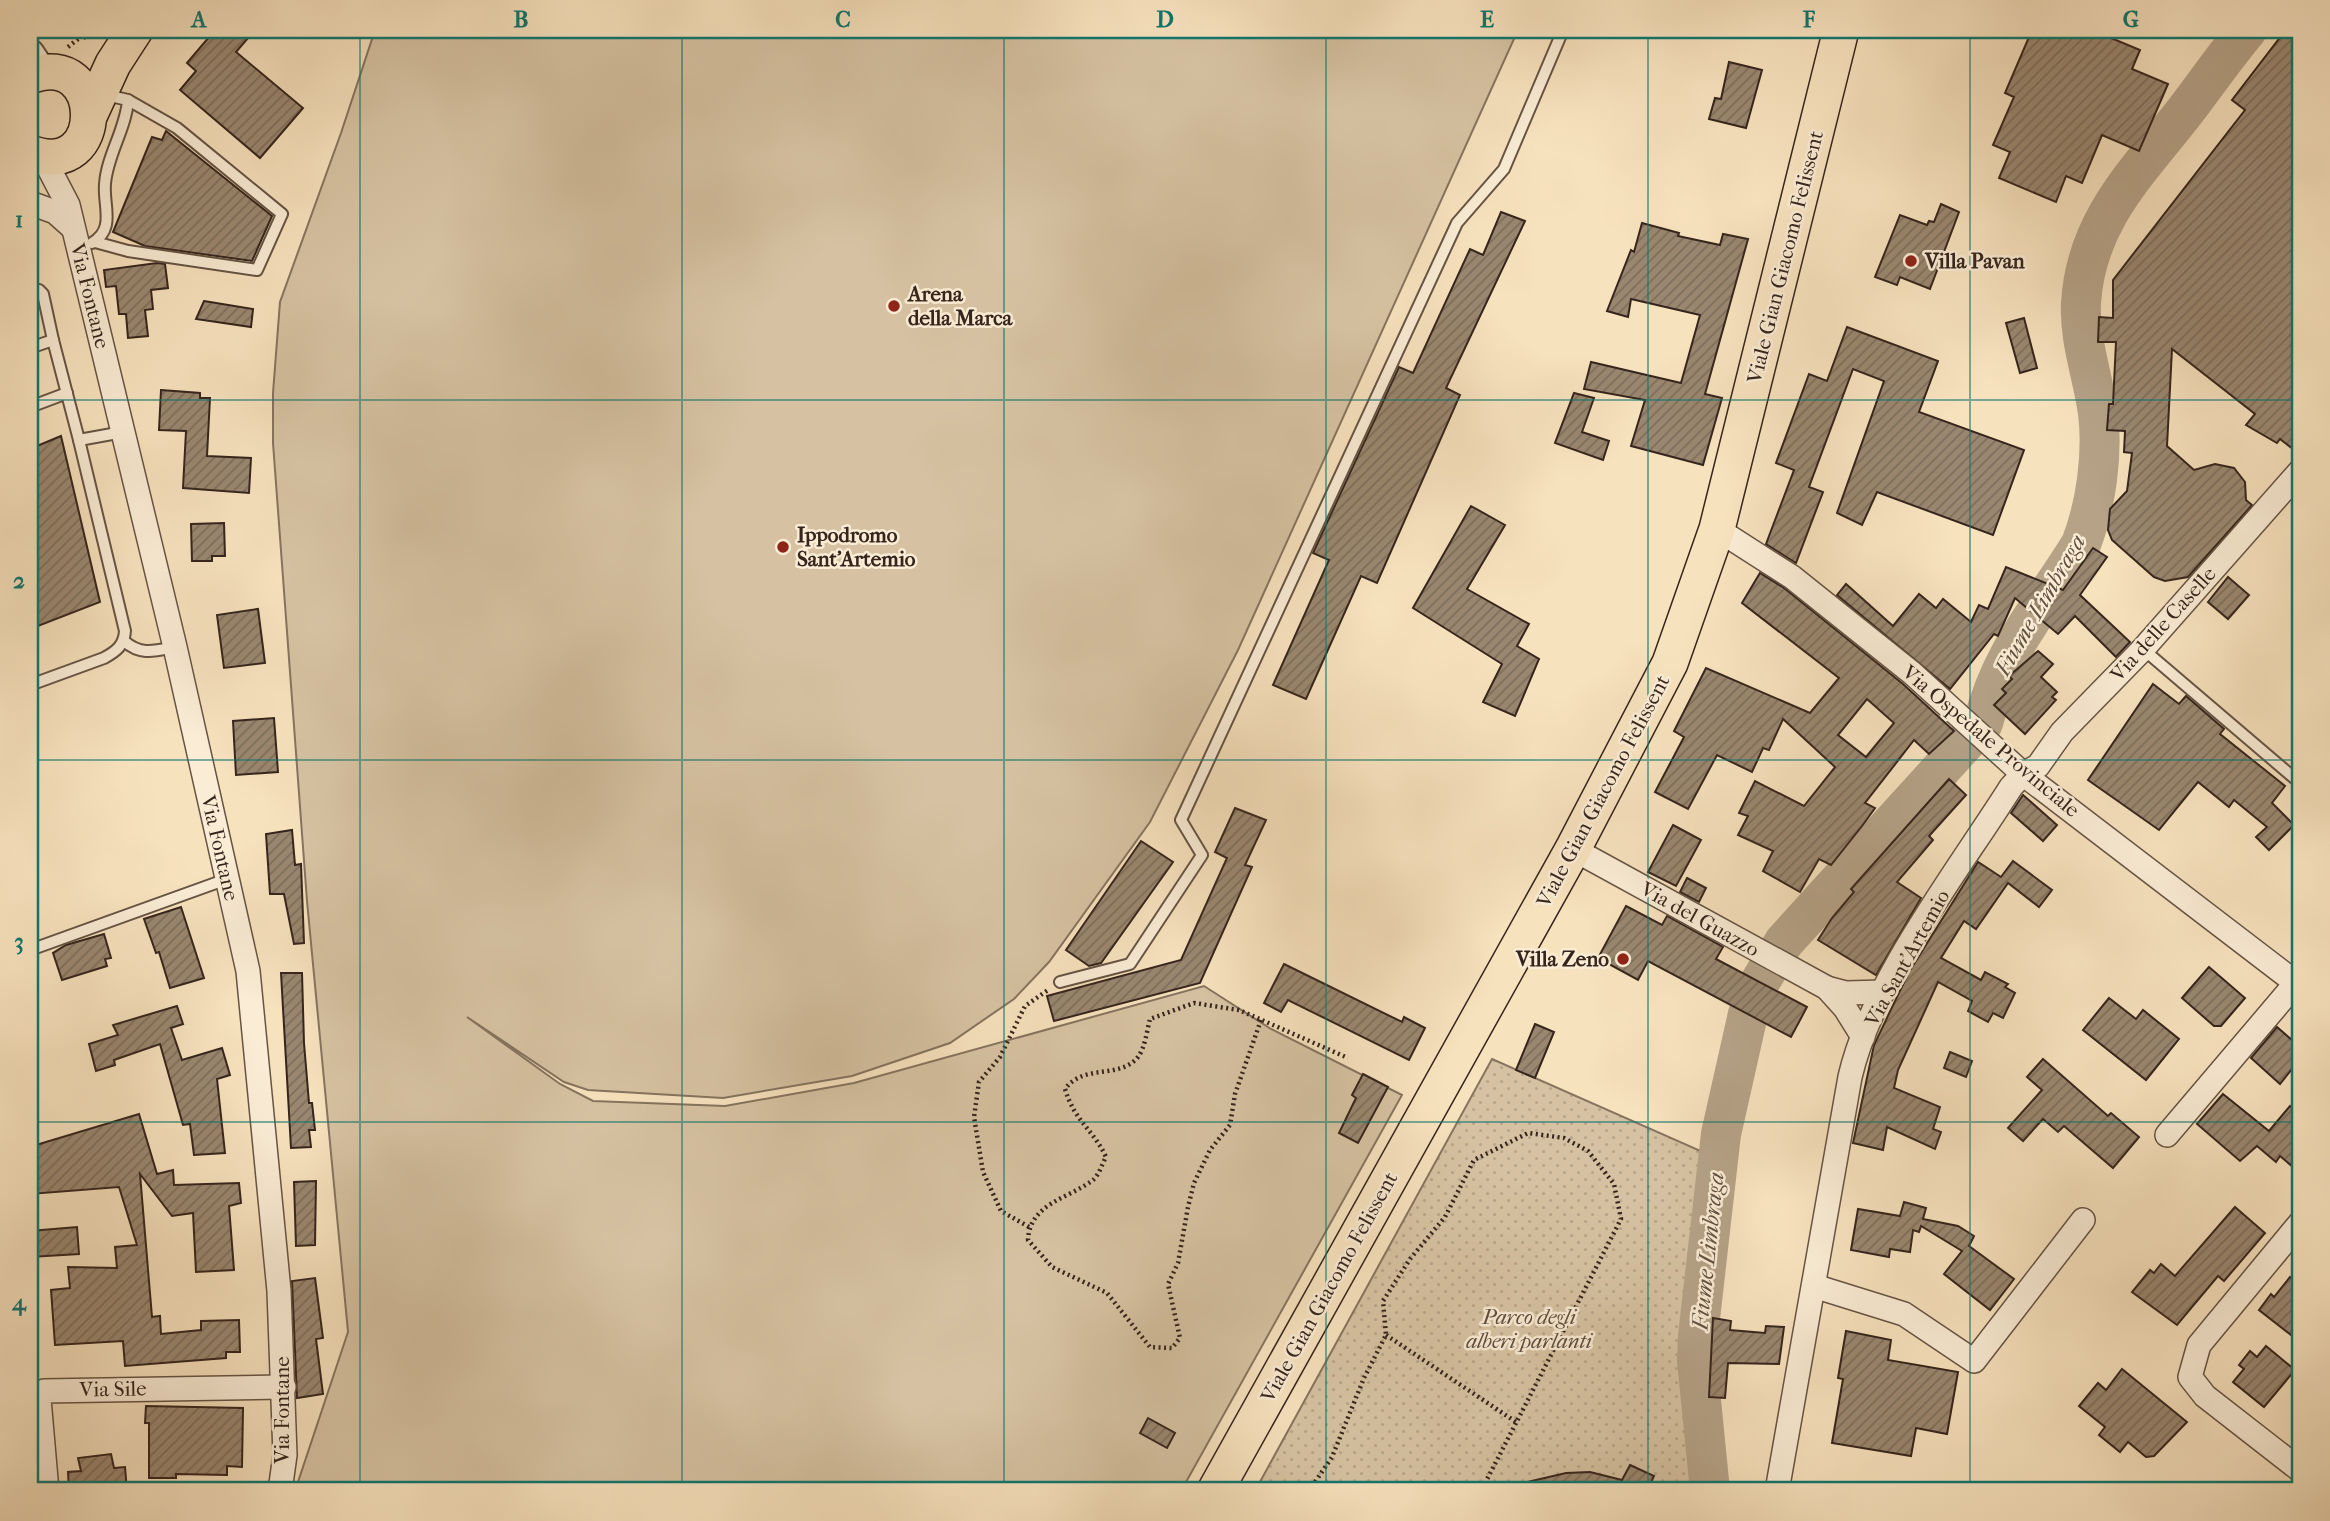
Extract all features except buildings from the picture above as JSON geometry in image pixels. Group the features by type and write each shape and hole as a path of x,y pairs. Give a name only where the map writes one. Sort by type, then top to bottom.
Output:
{"main road":[{"path":"43,70 121,30"},
{"path":"41,154 82,140 106,102 113,64 135,30"},
{"name":"Viale Gian Giacomo Felissent","path":"1215,1491 1573,849 1670,663 1717,529 1841,30"},
{"path":"43,70 106,102"}],"street":[{"name":"Via Fontane","path":"41,154 77,229 248,971 264,1121 285,1387 285,1455 280,1491"},
{"path":"30,203 55,212 77,229"},
{"name":"Via delle Caselle","path":"2024,774 2038,766 2063,732 2143,649 2300,471"},
{"name":"Via Ospedale Provinciale","path":"1717,529 1792,577 1912,673 2024,774 2298,984 2167,1135"},
{"name":"Via Sant'Artemio","path":"1777,1491 1850,1077 1863,1037 1883,992 1972,846 2011,787 2024,774"},
{"name":"Via del Guazzo","path":"1573,849 1826,988 1846,993 1883,992"},
{"name":"Via del Guazzo","path":"1826,988 1845,1008 1863,1037"},
{"path":"1814,1286 1905,1314 1974,1361 2083,1220"},
{"path":"2300,1223 2199,1345 2190,1377 2205,1396 2300,1470"},
{"name":"Via Sile","path":"47,1491 39,1399 44,1391 285,1387"}],"lane":[{"path":"1060,982 1130,964 1202,855 1181,820 1457,223 1504,169 1563,30"},
{"path":"77,229 106,227 108,210 104,183 127,116 106,102"},
{"path":"77,229 128,251 257,270 282,214 177,128 106,102"},
{"path":"30,290 39,290 43,294 125,631 124,641 116,652 30,685"},
{"path":"30,348 53,340"},
{"path":"30,407 67,393"},
{"path":"79,440 123,432"},
{"path":"124,641 131,647 151,653 175,647"},
{"path":"2143,649 2300,783"},
{"path":"30,950 227,879"}],"path":[{"path":"1029,1227 1001,1211 983,1172 974,1117 979,1082 1000,1057 1025,1006 1060,982"},
{"path":"1261,1020 1234,1094 1230,1125 1214,1142 1191,1195 1178,1263 1168,1284 1180,1338 1172,1348 1150,1347 1107,1293 1052,1267 1028,1240 1029,1227 1043,1208 1095,1179 1106,1157 1099,1143 1072,1111 1065,1089 1073,1078 1097,1070 1126,1068 1140,1055 1150,1019 1194,1003 1239,1010 1348,1058"},
{"path":"1309,1491 1332,1457 1364,1378 1386,1335 1383,1301 1409,1259 1445,1217 1474,1160 1528,1133 1564,1138 1588,1151 1614,1184 1621,1219 1481,1491"},
{"path":"1386,1335 1516,1422"}],"green space":[{"name":"Ippodromo Sant'Artemio","path":"375,30 1518,30 1238,650 1150,822 1049,962 1014,999 950,1043 852,1076 723,1098 588,1090 564,1082 467,1017 560,1084 593,1101 725,1106 854,1083 1204,986 1271,1029 1402,1095 1181,1491 295,1491 348,1332 307,901 273,443 273,393 280,302"},
{"name":"Parco degli alberi parlanti","path":"1492,1059 1703,1152 1695,1216 1691,1355 1703,1491 1255,1491"}],"waterway":[{"name":"Fiume Limbraga","path":"1760,982 1784,942 1983,723 1991,697 2012,651 2081,544 2094,496 2100,446 2098,413 2081,317 2085,273 2093,247 2104,222 2133,176 2247,30"},
{"name":"Fiume Limbraga","path":"1710,1491 1697,1360 1698,1336 1721,1134 1748,1014"}],"place":[{"name":"Villa Pavan","path":"1911,261"},
{"name":"Arena della Marca","path":"894,306"},
{"name":"Ippodromo Sant'Artemio","path":"783,547"},
{"name":"Villa Zeno","path":"1623,959"}]}
